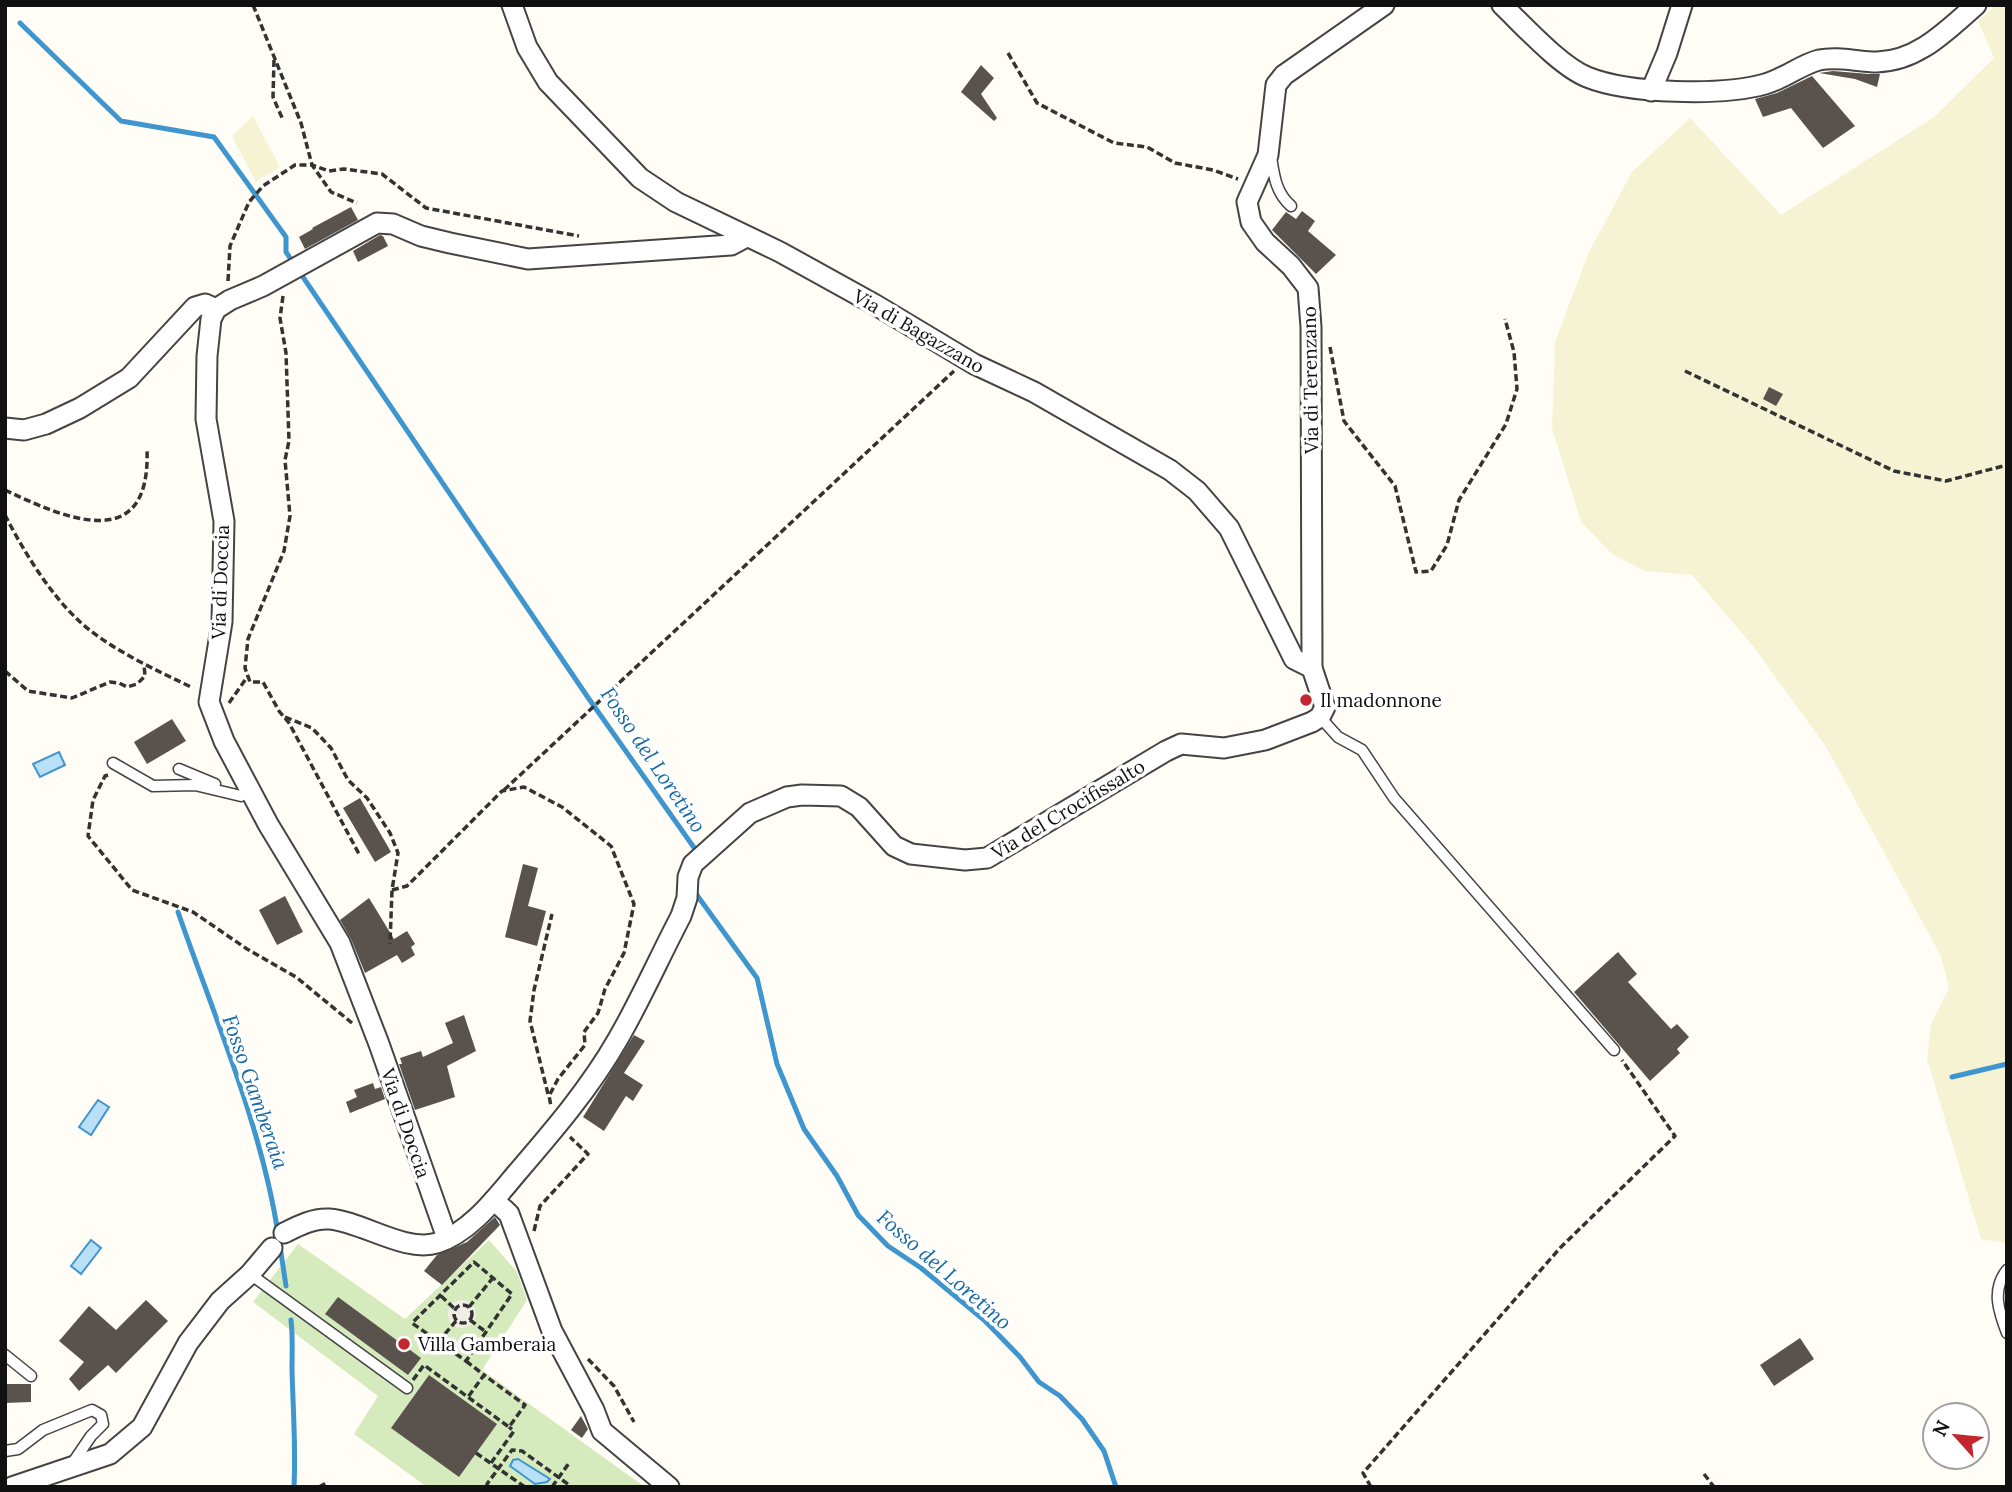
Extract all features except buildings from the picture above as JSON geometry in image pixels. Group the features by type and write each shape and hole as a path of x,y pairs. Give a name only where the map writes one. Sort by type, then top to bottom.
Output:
{"street":[{"name":"Via di Bagazzano","path":"512,5 527,47 548,82 640,178 676,202 780,252 966,360 1058,406 1170,470 1197,491 1229,528 1294,659 1312,668"},
{"name":"Via di Terenzano","path":"1312,668 1311,327 1308,288 1291,266 1265,242 1251,222 1247,202 1268,155 1276,85 1284,75 1384,5"},
{"path":"1502,5 1567,65 1586,77 1625,88 1651,91 1727,90 1766,84 1819,60 1898,60 1923,48 1976,5"},
{"path":"1651,91 1667,53 1682,5"},
{"path":"5,428 24,430 46,424 80,408 129,378 195,307 205,304 216,309 377,223 393,224 421,236 528,259 731,245 746,237"},
{"name":"Via di Doccia","path":"216,309 208,336 206,419 224,521 222,622 209,702 224,741 259,806 340,943 447,1238"},
{"path":"1312,668 1325,707 1320,717"},
{"name":"Via del Crocifissalto","path":"447,1238 466,1226 494,1200 590,1083 618,1038 681,916 693,864 750,813 787,797 841,796 859,807 894,846 911,854 965,860 987,858 1181,744 1224,748 1265,740 1320,717"},
{"path":"494,1200 509,1214 552,1331 594,1410 602,1431 669,1487"},
{"path":"12,1487 110,1454 142,1427 188,1343 220,1301 250,1274 278,1241 304,1223 329,1219 344,1221 401,1241 435,1243 447,1238"}],"lane":[{"path":"1269,146 1274,177 1282,198 1291,206"},
{"path":"1320,717 1338,737 1362,750 1394,798 1614,1050"},
{"path":"118,766 153,786 195,785 242,796"},
{"path":"179,769 259,806"},
{"path":"2007,1270 1997,1288 1999,1311 2007,1333"},
{"path":"250,1274 408,1388"},
{"path":"5,1355 31,1376"},
{"path":"5,1451 18,1449 43,1430 92,1410 101,1415 103,1424 91,1436 70,1467"}],"path":[{"path":"253,5 301,123 312,165 331,192 357,203"},
{"path":"1008,53 1037,103 1114,143 1147,147 1175,163 1213,170 1253,185"},
{"path":"274,58 273,97 283,120"},
{"path":"228,280 230,246 249,202 263,186 295,165 312,165 329,171 344,169 382,174 426,208 580,236"},
{"path":"288,288 283,296 280,318 286,353 289,441 285,460 290,516 284,551 248,639 245,668 250,682 263,682 289,723 359,854"},
{"path":"1329,339 1344,421 1395,486 1416,572 1431,571 1447,545 1459,500 1506,424 1517,389 1514,352 1505,319"},
{"path":"392,890 407,886 502,792 966,360"},
{"path":"1685,371 1894,471 1946,481 2007,466"},
{"path":"5,489 59,513 87,521 118,519 130,512 146,483 147,449"},
{"path":"5,515 30,560 76,619 145,664 210,697"},
{"path":"5,671 28,691 72,698 110,682 119,682 127,687 136,684 145,676 145,664"},
{"path":"215,718 225,710 248,676"},
{"path":"283,716 312,728 331,748 348,780 367,798 390,833 398,853 392,890 390,944"},
{"path":"118,766 104,776 93,800 88,836 132,890 194,912 247,949 296,976 349,1022 370,1025"},
{"path":"502,792 524,787 562,807 611,846 634,904 624,953 605,989 598,1013 584,1032 585,1045 558,1079 549,1096"},
{"path":"509,1214 520,1213 534,1235 540,1206 588,1154 576,1140 555,1128 530,1021 534,990 552,914"},
{"path":"1371,1487 1363,1473 1372,1462 1560,1248 1675,1136 1614,1050"},
{"path":"466,1361 512,1294 474,1262 412,1324 525,1405 509,1427"},
{"path":"469,1307 493,1278"},
{"path":"440,1296 455,1309"},
{"path":"462,1304 469,1307 472,1314 470,1320 462,1323 456,1321 453,1316 455,1309 462,1304"},
{"path":"470,1320 486,1332"},
{"path":"438,1342 456,1321"},
{"path":"583,1356 614,1386 634,1422"},
{"path":"408,1388 424,1365 514,1431 491,1463"},
{"path":"468,1397 484,1375"},
{"path":"488,1487 487,1484 512,1450 522,1451 572,1487"},
{"path":"476,1453 525,1487"},
{"path":"552,1487 569,1463"},
{"path":"1704,1474 1714,1487"},
{"path":"319,1487 326,1483"}],"shaded area":[{"path":"1996,5 2007,5 2007,1243 1981,1239 1927,1059 1931,1024 1949,988 1941,956 1826,747 1753,646 1692,575 1645,571 1612,554 1581,522 1552,428 1555,342 1588,254 1632,172 1690,118 1781,215 1934,117 1994,58 1978,21"},
{"path":"253,116 280,167 256,182 232,136"},
{"path":"462,1300 472,1304 476,1314 472,1324 462,1328 452,1324 448,1314 452,1304"}],"green space":[{"name":"Villa Gamberaia","path":"489,1240 517,1272 527,1300 482,1370 645,1487 427,1487 354,1434 378,1396 253,1302 298,1244 405,1319"}],"water":[{"path":"59,752 65,765 40,777 33,764"},
{"path":"98,1100 109,1107 91,1135 79,1127"},
{"path":"91,1240 101,1248 81,1274 71,1266"},
{"path":"518,1459 550,1479 535,1484 510,1466 513,1460"}],"waterway":[{"name":"Fosso del Loretino","path":"20,23 121,121 214,137 286,237 286,252 589,699 695,849 694,854"},
{"name":"Fosso del Loretino","path":"694,891 757,978 777,1064 804,1129 837,1176 858,1215 888,1246 921,1268 984,1320 1020,1357 1039,1382 1060,1396 1082,1419 1104,1451 1116,1487"},
{"name":"Fosso Gamberaia","path":"178,912 248,1111 260,1151 278,1233"},
{"path":"1952,1077 2007,1064"},
{"name":"Fosso Gamberaia","path":"280,1246 286,1286"},
{"name":"Fosso Gamberaia","path":"291,1320 294,1487"}],"place":[{"name":"Il madonnone","path":"1306,700"},
{"name":"Villa Gamberaia","path":"404,1344"}]}
